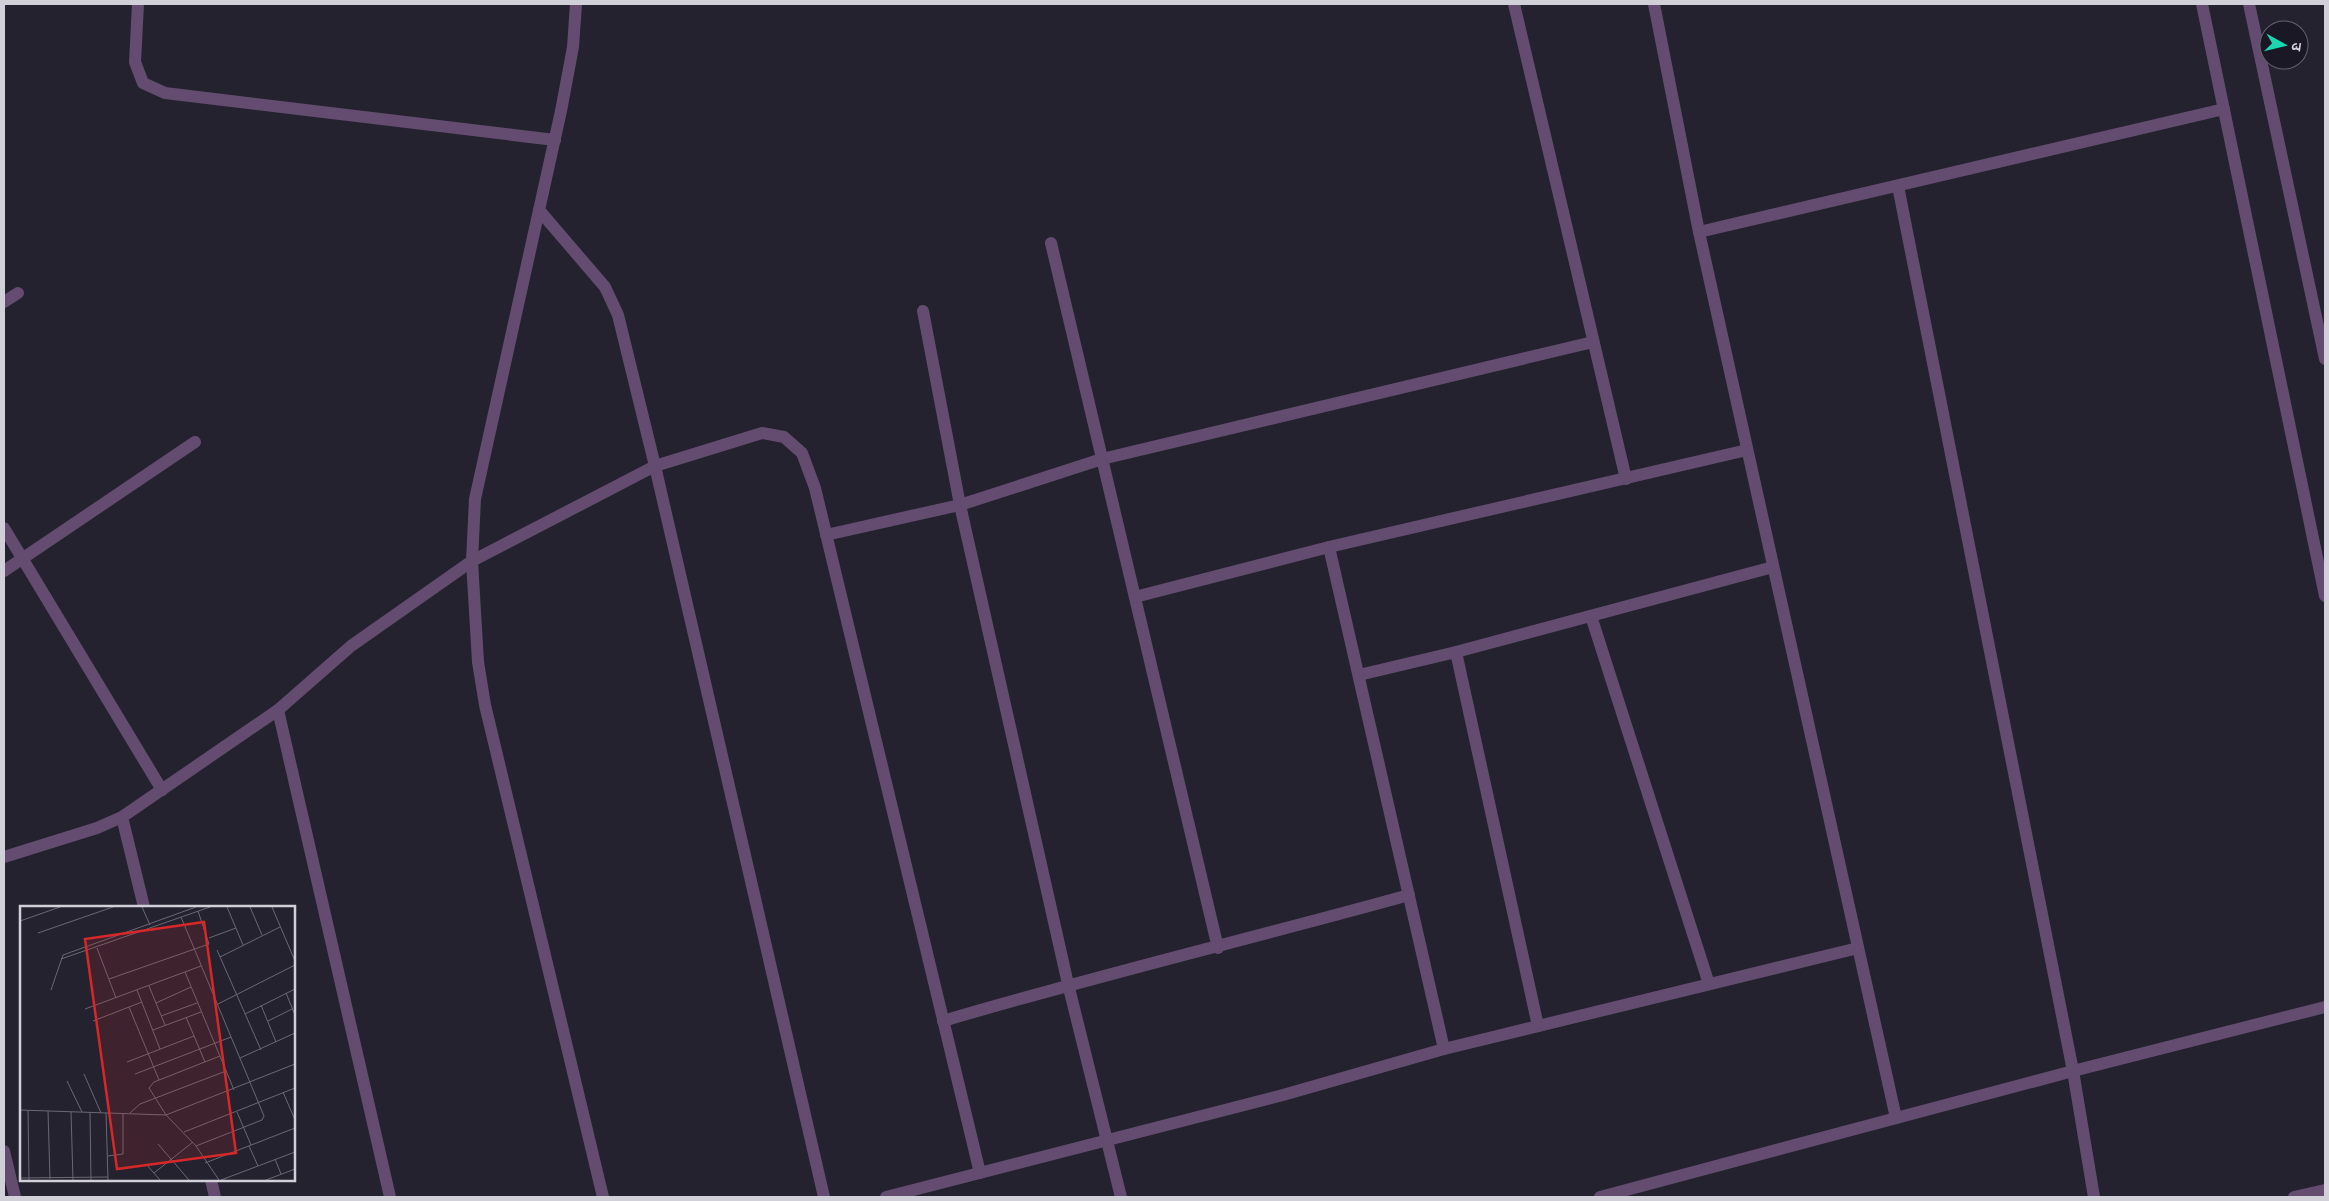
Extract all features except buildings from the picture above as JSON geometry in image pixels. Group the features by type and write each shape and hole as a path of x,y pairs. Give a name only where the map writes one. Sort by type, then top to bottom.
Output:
{"street":[{"path":"138,4 135,62 143,83 166,93 555,140"},
{"path":"576,4 573,47 555,140 475,499 472,561 478,662 485,705 604,1197"},
{"path":"1514,4 1626,479"},
{"path":"1654,4 1699,232 1896,1118"},
{"path":"2202,4 2325,596"},
{"path":"2249,4 2325,359"},
{"path":"1699,232 2224,109"},
{"path":"1898,186 2073,1070 2094,1197"},
{"path":"539,210 605,287 618,315 655,466 824,1197"},
{"path":"1051,243 1218,948"},
{"path":"4,302 18,293"},
{"path":"923,311 960,504 1068,984 1121,1197"},
{"path":"826,536 960,504 1102,459 1594,342"},
{"path":"4,857 97,828 122,817 278,710 351,646 472,561 655,466 762,433 784,437 802,453 815,488 980,1173"},
{"path":"4,571 195,442"},
{"path":"1135,597 1329,547 1747,450"},
{"path":"4,528 162,790"},
{"path":"1329,547 1444,1049"},
{"path":"1359,675 1456,652 1773,567"},
{"path":"1591,616 1709,984"},
{"path":"1456,652 1538,1026"},
{"path":"278,710 390,1197"},
{"path":"122,817 144,906"},
{"path":"944,1021 1068,984 1218,948 1409,895"},
{"path":"886,1197 1283,1095 1444,1049 1858,948"},
{"path":"1600,1197 2073,1070 2325,1007"},
{"path":"4,1151 15,1197"},
{"path":"210,1181 215,1197"},
{"path":"2294,1197 2325,1190"}]}
